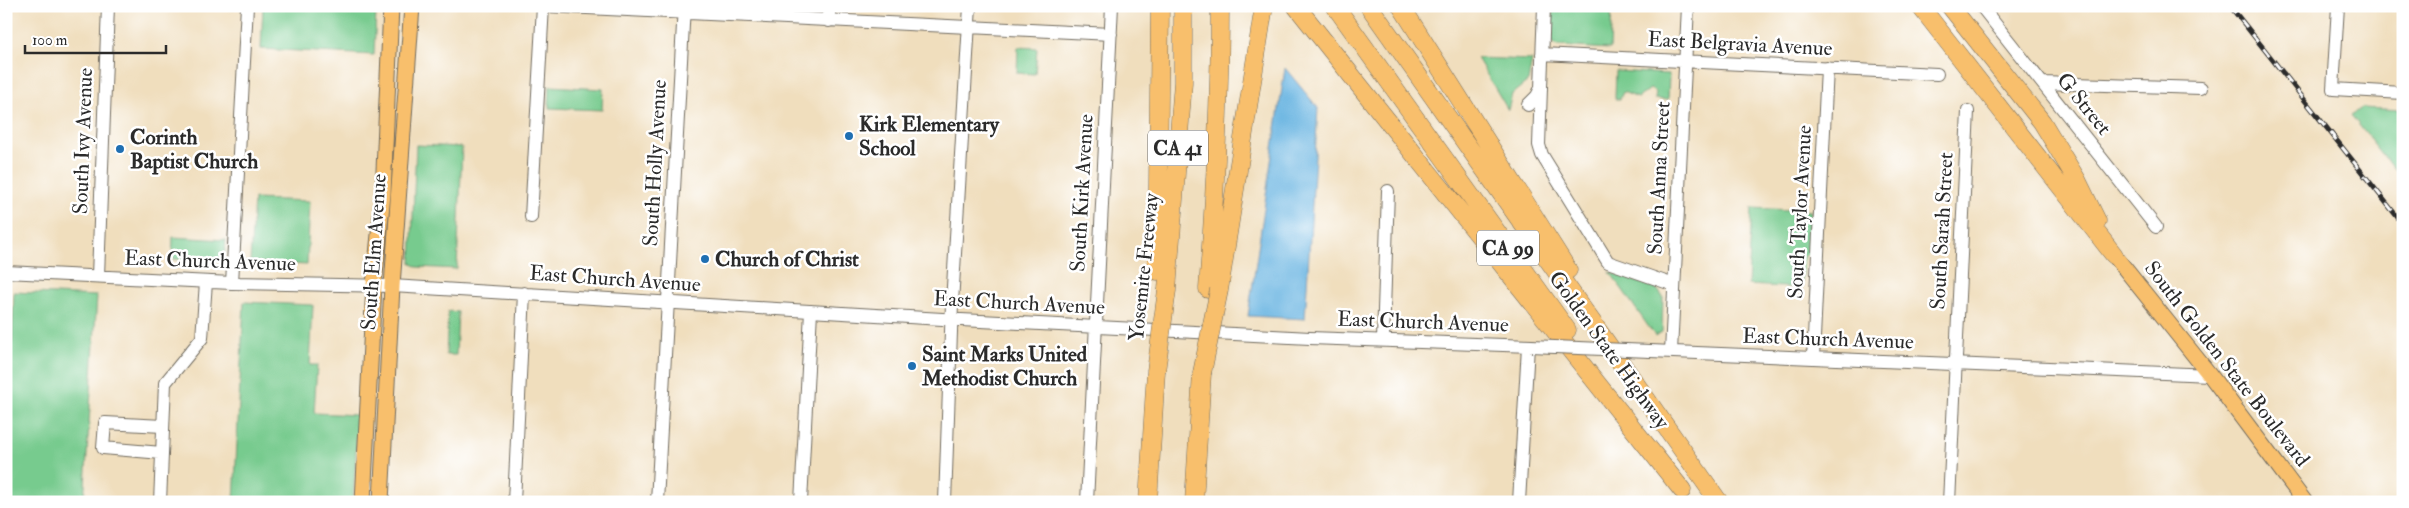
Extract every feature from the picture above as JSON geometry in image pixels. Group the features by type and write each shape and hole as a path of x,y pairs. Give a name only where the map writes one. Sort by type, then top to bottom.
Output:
{"highway":[{"path":"1160,6 1162,289"},
{"name":"Yosemite Freeway","path":"1148,502 1162,289 1183,82 1183,6"},
{"name":"CA 41","path":"1194,502 1202,373 1213,290 1220,6"},
{"path":"1213,290 1258,50 1264,6"},
{"path":"1296,6 1686,496"},
{"name":"Golden State Highway","path":"1335,6 1686,496"},
{"name":"Golden State Highway","path":"1369,6 1719,502"},
{"path":"1401,6 1576,283 1668,415 1702,478"},
{"name":"South Golden State Boulevard","path":"1920,6 2114,255"},
{"name":"South Golden State Boulevard","path":"1950,6 2042,122 2077,180 2114,255"}],"main road":[{"name":"South Elm Avenue","path":"363,502 374,285 383,194 391,6"},
{"name":"South Elm Avenue","path":"381,502 392,286 412,6"},
{"name":"South Golden State Boulevard","path":"2114,255 2210,375 2305,502"}],"street":[{"name":"South Ivy Avenue","path":"98,276 108,6"},
{"path":"232,283 247,6"},
{"path":"532,217 545,6 683,10 829,21 1111,34"},
{"path":"829,6 829,21"},
{"path":"946,502 952,320 970,6"},
{"name":"South Kirk Avenue","path":"1087,502 1112,6"},
{"path":"1544,6 1539,145 1542,155 1608,262 1674,285"},
{"name":"South Anna Street","path":"1671,352 1688,6"},
{"name":"G Street","path":"1981,6 2156,227"},
{"path":"2338,6 2334,89 2403,93"},
{"name":"South Holly Avenue","path":"657,502 683,10"},
{"name":"East Belgravia Avenue","path":"1542,54 1937,74"},
{"name":"South Taylor Avenue","path":"1812,358 1827,68"},
{"path":"2042,83 2201,88"},
{"path":"1528,105 1540,88"},
{"name":"South Sarah Street","path":"1949,502 1968,111"},
{"path":"1383,340 1388,191"},
{"name":"East Church Avenue","path":"6,272 232,283 374,285 952,320 2210,375"},
{"path":"160,502 165,384 202,338 206,282"},
{"path":"514,502 524,293"},
{"path":"801,502 811,311"},
{"path":"1519,502 1529,346"},
{"path":"162,453 103,448 105,423 163,426"}],"green space":[{"path":"263,6 376,12 374,55 261,49"},
{"path":"1553,6 1612,6 1610,49 1557,46 1552,42"},
{"path":"1018,47 1037,48 1035,74 1017,73"},
{"path":"1477,58 1532,60 1528,81 1512,94 1508,110"},
{"path":"1616,71 1669,74 1668,100 1655,99 1656,92 1650,89 1638,98 1623,92 1620,99 1615,99"},
{"path":"550,86 603,89 602,110 549,108"},
{"path":"2362,108 2403,110 2403,180 2351,115"},
{"path":"416,145 462,147 457,269 417,267 411,263"},
{"path":"254,199 310,201 307,265 250,262"},
{"path":"1752,208 1811,211 1809,255 1804,255 1802,288 1748,285"},
{"path":"173,237 226,240 224,261 172,259"},
{"path":"1610,272 1657,289 1663,297 1662,332 1655,336"},
{"path":"14,292 97,296 84,502 6,502 6,343 12,343"},
{"path":"244,302 313,305 310,365 317,365 314,413 358,415 353,502 234,502"},
{"path":"448,311 458,312 456,355 446,355"}],"water":[{"path":"1285,68 1318,108 1305,319 1248,316"}],"railway":[{"path":"2230,6 2403,224"}],"place":[{"name":"Kirk Elementary School","path":"849,136"},
{"name":"Corinth Baptist Church","path":"120,149"},
{"name":"Church of Christ","path":"705,259"},
{"name":"Saint Marks United Methodist Church","path":"912,366"}]}
